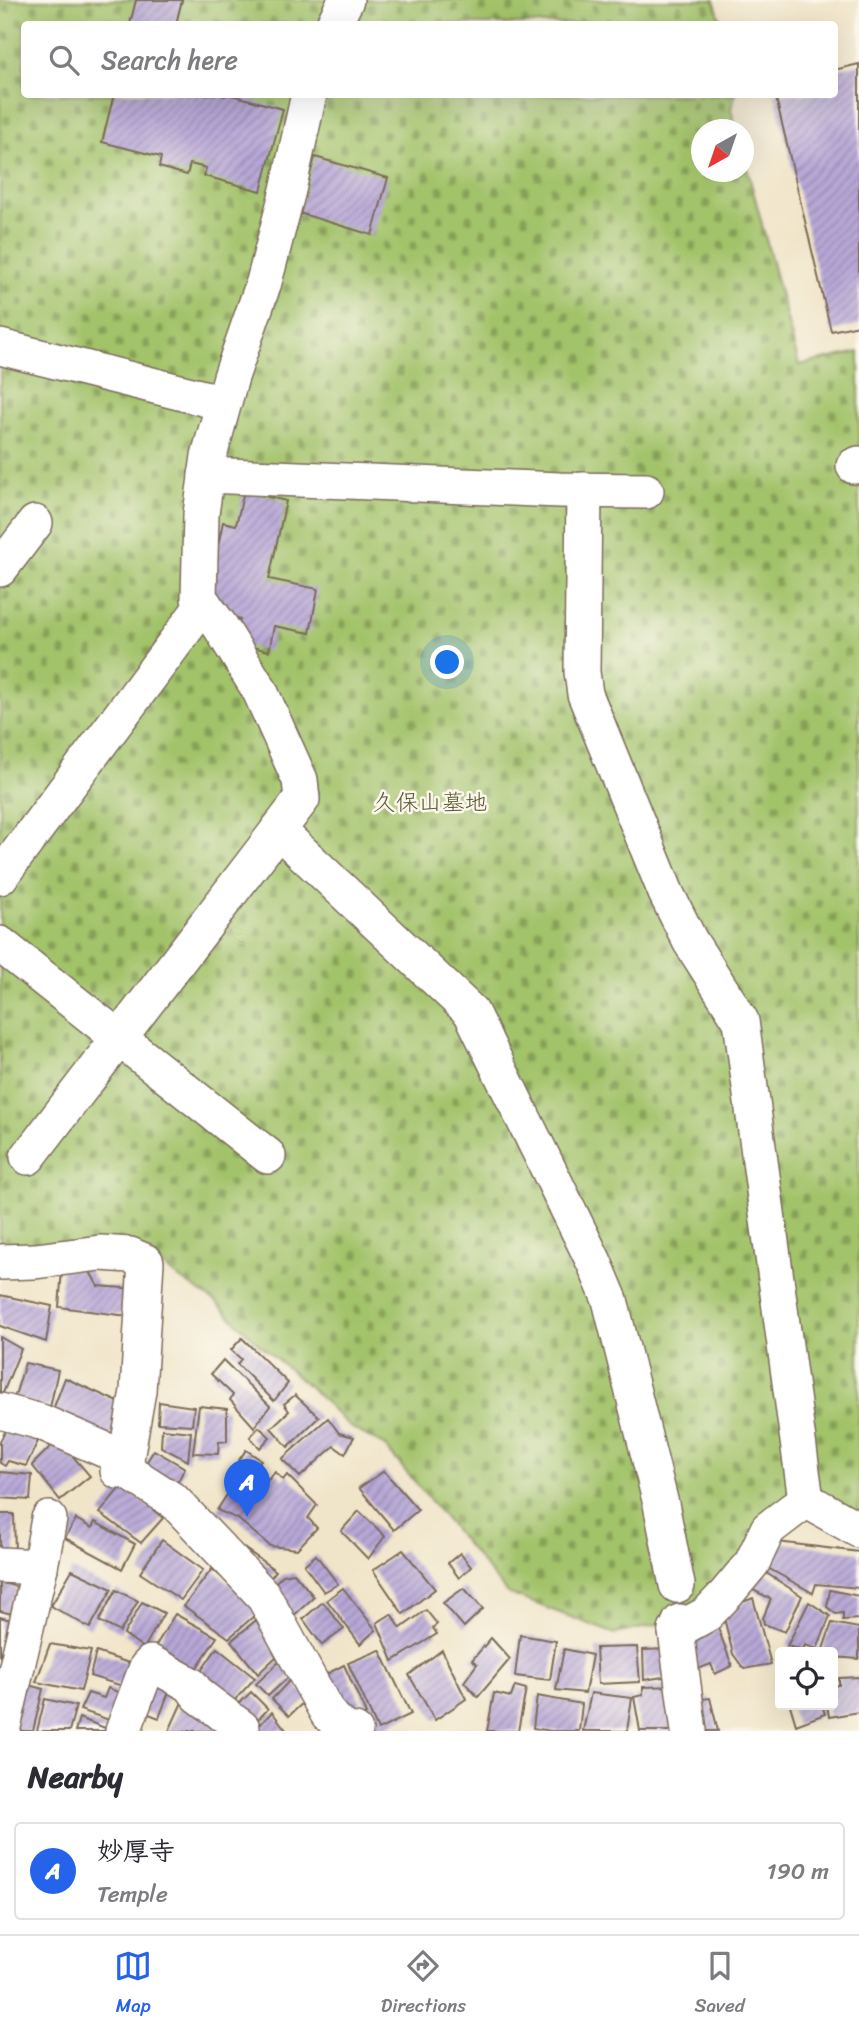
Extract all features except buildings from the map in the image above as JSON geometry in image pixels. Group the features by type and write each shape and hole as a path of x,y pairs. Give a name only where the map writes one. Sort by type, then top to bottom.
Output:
{"street":[{"path":"336,21 346,0"},
{"path":"28,1157 302,799 300,780 260,691 220,626 199,598 201,513 209,456 223,403 264,282 308,98"},
{"path":"0,347 223,403"},
{"path":"206,475 646,491"},
{"path":"584,490 582,672 585,694 666,892 690,941 741,1021 806,1500"},
{"path":"0,569 35,523"},
{"path":"0,877 204,604"},
{"path":"278,830 471,1012 594,1262 610,1300 661,1504 677,1585"},
{"path":"0,944 268,1156"},
{"path":"0,1262 35,1261 100,1253 130,1255 146,1262 138,1391 122,1466"},
{"path":"0,1411 41,1422 122,1466 174,1502 263,1595 328,1714 346,1730 355,1731"},
{"path":"806,1500 859,1530"},
{"path":"689,1731 678,1627 707,1614 752,1563 768,1530 806,1500"},
{"path":"2,1731 49,1519"},
{"path":"0,1565 40,1567"},
{"path":"123,1731 147,1667 151,1663 191,1685 198,1695 242,1728"}],"green space":[{"name":"久保山墓地","path":"0,0 714,0 721,21 21,21 21,98 734,98 731,109 734,119 691,119 691,182 751,182 799,365 859,352 859,1515 785,1514 688,1618 615,1634 507,1593 384,1445 350,1427 216,1302 173,1274 151,1253 0,1252"}],"place":[{"name":"妙厚寺","path":"247,1517"}]}
